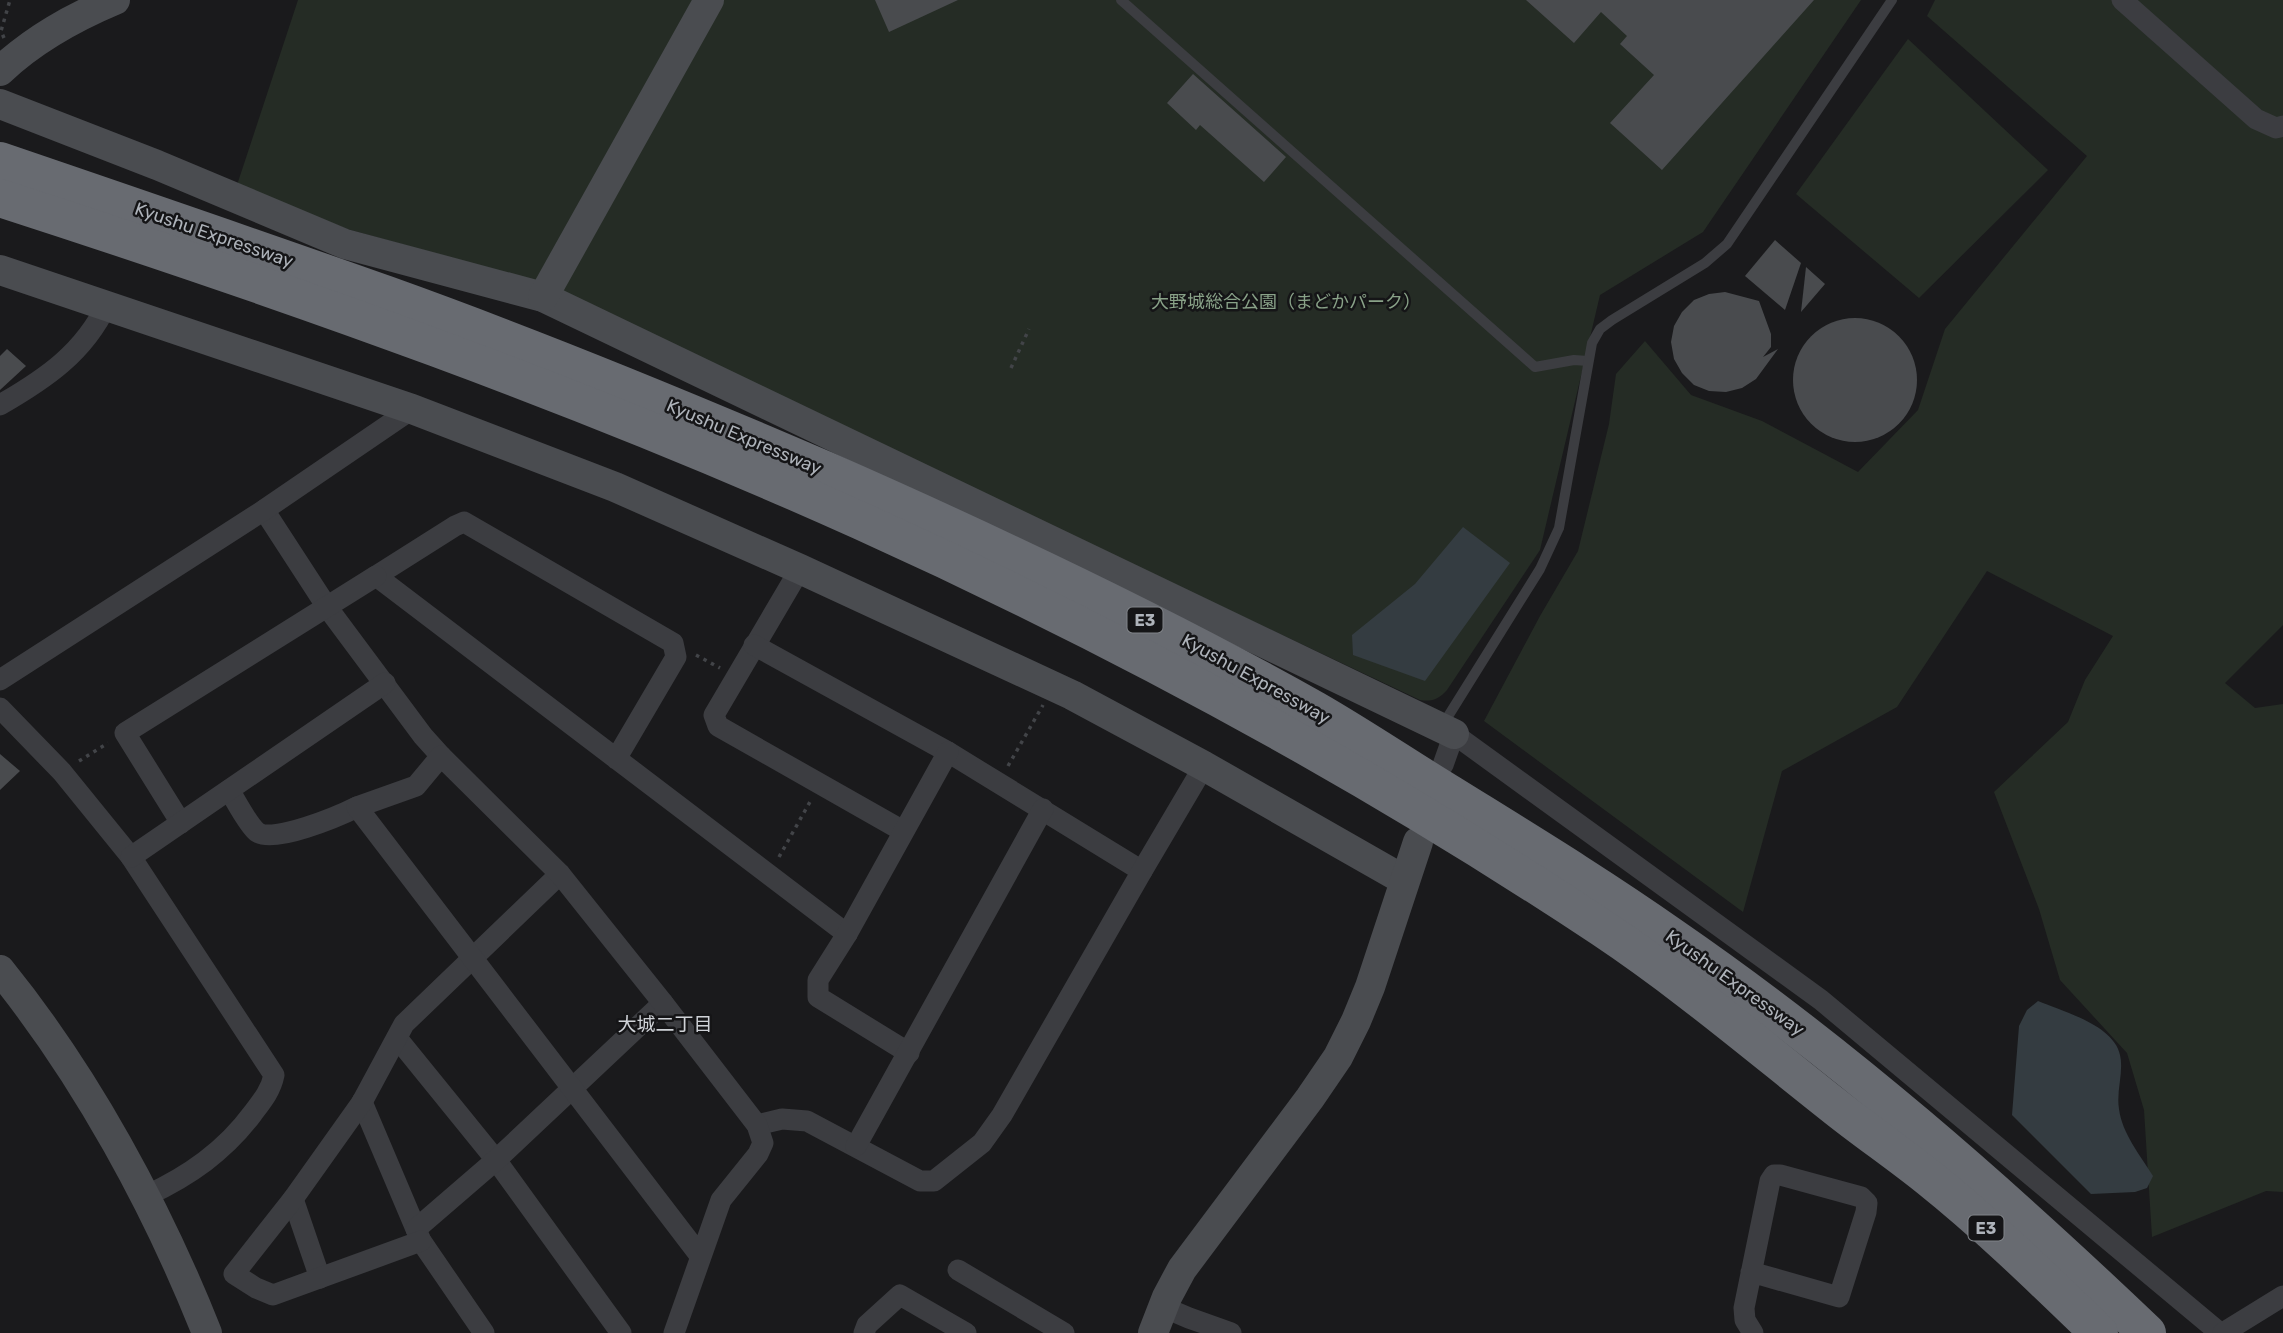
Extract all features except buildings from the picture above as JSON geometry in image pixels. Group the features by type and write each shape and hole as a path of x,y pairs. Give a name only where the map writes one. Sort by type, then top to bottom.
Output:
{"highway":[{"name":"Kyushu Expressway","path":"0,161 391,297 735,431 986,542 1167,631 1318,712 1670,934 1759,999 1842,1063 1954,1158 2066,1256 2147,1333"},
{"name":"Kyushu Expressway","path":"0,198 169,253 563,397 857,519 1089,630 1229,704 1441,825 1607,931 1726,1018 1832,1104 1931,1179 2042,1277 2099,1333"},
{"path":"2042,1277 2089,1333"}],"street":[{"path":"7,65 64,24 115,0"},
{"path":"543,297 709,0"},
{"path":"2122,0 2256,119 2276,128 2283,126"},
{"path":"0,104 157,165 345,244 543,297 1447,731 1821,1000 2222,1333 2283,1296"},
{"path":"0,270 412,409 615,487 1054,686 1204,766 1404,880"},
{"path":"0,405 64,363 86,340 107,304"},
{"path":"0,680 264,510 412,409"},
{"path":"264,510 327,607 423,736 561,874 757,1125 763,1143 758,1154 721,1200 674,1333"},
{"path":"181,823 125,733 455,526 464,523 673,643 676,657 616,759"},
{"path":"800,569 714,715 719,726 904,831"},
{"path":"376,576 847,934"},
{"path":"754,645 948,752 1142,870"},
{"path":"131,857 385,683"},
{"path":"0,708 62,772 131,857 274,1075 271,1088 239,1132 215,1156 146,1196"},
{"path":"1443,765 1447,731"},
{"path":"909,1052 818,997 818,980 847,934 948,752"},
{"path":"229,790 256,831 268,836 330,820 357,807 416,786 441,755"},
{"path":"757,1125 782,1119 807,1121 920,1181 934,1181 982,1143 1002,1115 1204,766"},
{"path":"357,807 701,1257"},
{"path":"856,1146 1043,810"},
{"path":"1231,1333 1189,1318 1158,1320 1182,1269 1311,1098 1338,1057 1370,987 1418,842"},
{"path":"561,874 404,1024 362,1102 293,1199 234,1274 272,1295 320,1278 419,1235 663,1003"},
{"path":"7,983 71,1069 146,1196 207,1333"},
{"path":"397,1038 496,1160 621,1333"},
{"path":"362,1102 419,1235 484,1333"},
{"path":"1751,1272 1839,1297 1867,1203 1861,1197 1774,1175 1770,1181 1751,1272 1744,1308 1745,1320 1753,1333"},
{"path":"293,1199 320,1278"},
{"path":"958,1270 1064,1333"},
{"path":"864,1333 867,1325 900,1294 966,1333"}],"lane":[{"path":"1121,0 1535,367 1574,360 1588,361"},
{"path":"1447,731 1552,548 1559,528 1591,343 1600,329 1612,320 1705,263 1727,244 1892,0"}],"path":[{"path":"7,65 1,27 10,0"},
{"path":"1011,368 1030,329"},
{"path":"673,643 736,677"},
{"path":"998,783 1054,686"},
{"path":"62,772 125,733"},
{"path":"770,874 820,784"}],"green space":[{"name":"大野城総合公園（まどかパーク）","path":"298,0 1861,0 1703,232 1600,295 1540,550 1447,690 1438,698 1428,701 1420,700 528,279 347,229 237,185"},
{"path":"1935,0 2283,0 2283,625 2225,683 2255,708 2283,704 2283,1192 2266,1191 2152,1237 2144,1110 2127,1053 2060,980 2039,909 1994,792 2068,722 2085,680 2113,636 1987,571 1897,707 1782,771 1743,912 1484,721 1578,551 1609,424 1616,374 1645,341 1691,395 1762,421 1858,472 1918,410 1945,329 2087,156 1927,16"},
{"path":"1908,39 2048,170 1919,298 1796,194"}],"shaded area":[{"path":"1463,527 1510,563 1425,681 1353,655 1352,635 1415,584"},
{"path":"2038,1001 2086,1020 2116,1044 2121,1061 2118,1102 2121,1118 2132,1144 2153,1176 2147,1188 2135,1192 2091,1194 2012,1115 2019,1026 2027,1010"}],"district":[{"name":"大城二丁目","path":"665,1024"}]}
